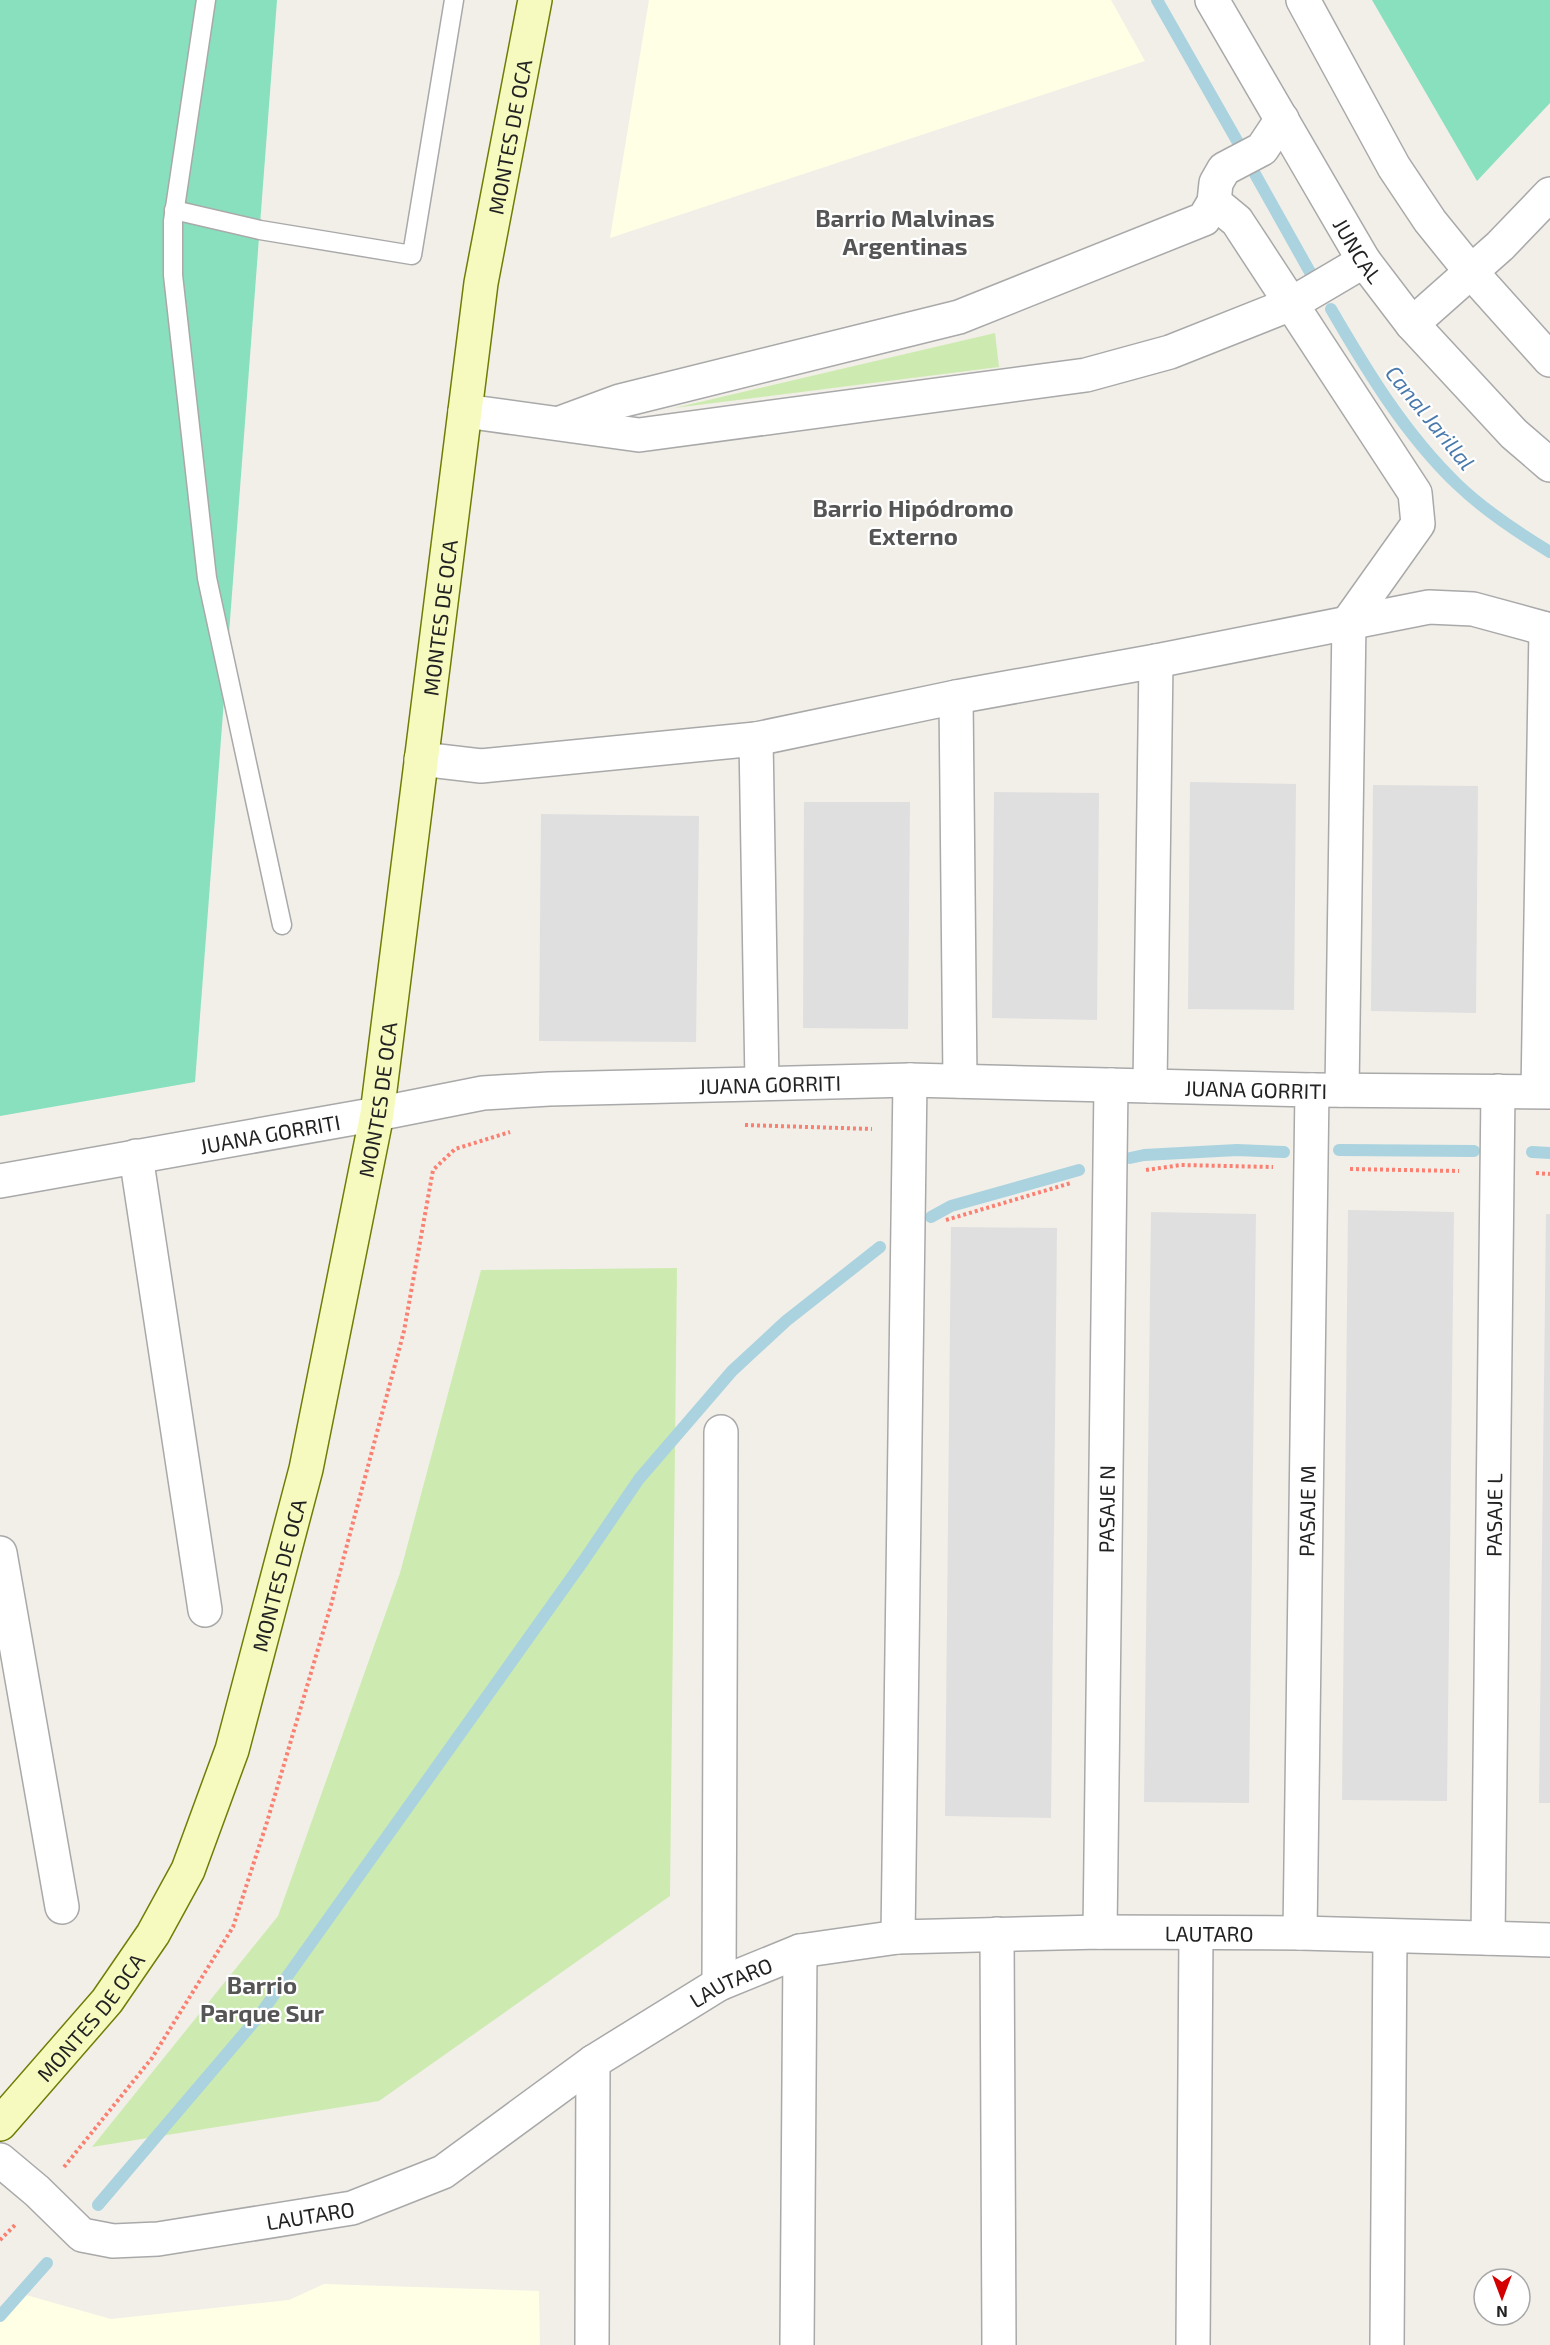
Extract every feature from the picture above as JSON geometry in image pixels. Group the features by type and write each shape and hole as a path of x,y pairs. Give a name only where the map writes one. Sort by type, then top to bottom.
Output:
{"main road":[{"name":"MONTES DE OCA","path":"0,2124 107,2001 153,1934 192,1859 232,1750 306,1469 377,1114 481,283 535,0"}],"street":[{"name":"JUNCAL","path":"1212,0 1364,261 1412,324 1514,434 1550,465"},
{"path":"1303,0 1394,167 1430,222 1550,360"},
{"path":"559,424 620,401 959,317 1204,219 1214,202 1216,183 1224,169 1262,149 1282,119"},
{"path":"1412,324 1472,273 1550,194"},
{"path":"1214,202 1237,221 1415,493 1418,524 1349,621"},
{"path":"465,411 639,435 1086,375 1170,352 1292,304 1364,261"},
{"path":"421,759 481,766 756,739 956,697 1156,661 1429,607 1473,609 1548,630 1544,1092"},
{"name":"PASAJE M","path":"1300,1933 1311,1168 1327,1090 1349,621"},
{"path":"1150,1086 1156,661"},
{"path":"956,697 960,1081"},
{"path":"756,739 762,1083"},
{"path":"898,1936 910,1080"},
{"name":"JUANA GORRITI","path":"0,1181 483,1093 561,1088 910,1080 1327,1090 1544,1092"},
{"name":"PASAJE N","path":"1100,1932 1111,1085"},
{"name":"PASAJE L","path":"1488,1938 1498,1091"},
{"path":"136,1156 205,1610"},
{"path":"719,1984 721,1432"},
{"path":"0,1553 62,1907"},
{"name":"LAUTARO","path":"0,2160 41,2195 82,2235 112,2241 158,2239 352,2208 443,2172 593,2062 719,1984 800,1951 898,1936 1100,1932 1300,1933 1550,1940"},
{"path":"998,1934 999,2345"},
{"path":"1193,2345 1196,1934"},
{"path":"1387,2345 1389,1936"},
{"path":"797,2345 800,1951"},
{"path":"592,2345 593,2062"}],"lane":[{"path":"206,0 174,210 173,275 207,578 282,925"},
{"path":"174,210 260,230 412,255 454,0"}],"path":[{"path":"743,1125 909,1130"},
{"path":"0,2240 23,2217 152,2058 233,1927 271,1811 356,1513 404,1331 433,1170 455,1149 512,1132"},
{"path":"908,1231 1072,1183 1181,1165 1550,1174"}],"shaded area":[{"path":"649,0 1111,0 1145,61 610,238"},
{"path":"1190,782 1296,784 1294,1010 1188,1009"},
{"path":"1373,785 1478,786 1476,1013 1371,1011"},
{"path":"994,792 1099,793 1097,1020 992,1018"},
{"path":"804,802 910,802 908,1029 803,1028"},
{"path":"541,814 699,816 696,1042 539,1041"},
{"path":"1348,1210 1454,1212 1447,1801 1342,1800"},
{"path":"1151,1212 1256,1214 1249,1803 1144,1802"},
{"path":"1546,1214 1550,1214 1550,1803 1539,1803"},
{"path":"951,1227 1057,1228 1051,1818 945,1816"},
{"path":"324,2284 539,2291 540,2345 0,2345 0,2318 26,2295 111,2319 289,2300"}],"green space":[{"path":"0,0 277,0 195,1082 0,1116"},
{"path":"1372,0 1550,0 1550,103 1477,181"},
{"path":"995,333 999,367 674,408"},
{"path":"677,1268 670,1896 379,2101 92,2147 278,1916 400,1573 481,1270"}],"waterway":[{"name":"Canal Jarillal","path":"1157,0 1244,153"},
{"path":"1255,174 1315,281"},
{"name":"Canal Jarillal","path":"1331,309 1388,401 1438,465 1490,512 1550,552"},
{"path":"1130,1158 1144,1155 1237,1150 1284,1152"},
{"path":"1339,1150 1474,1151"},
{"path":"1532,1152 1550,1153"},
{"path":"931,1217 951,1206 1079,1170"},
{"path":"98,2205 259,2016 584,1560 639,1479 732,1371 786,1321 880,1247"},
{"name":"Canal Jarillal","path":"0,2316 47,2263"}],"district":[{"name":"Barrio Malvinas Argentinas","path":"905,231"},
{"name":"Barrio Hipódromo Externo","path":"913,521"},
{"name":"Barrio Parque Sur","path":"262,1998"}]}
